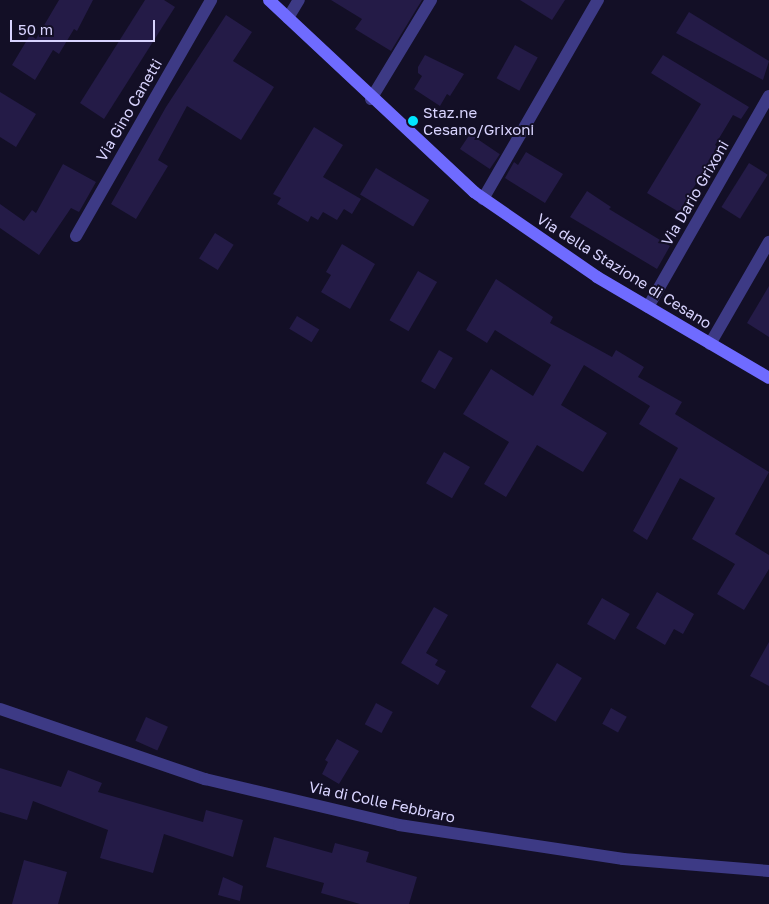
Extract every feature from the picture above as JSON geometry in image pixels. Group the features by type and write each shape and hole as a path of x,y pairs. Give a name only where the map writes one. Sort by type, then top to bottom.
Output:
{"street":[{"name":"Via Gino Canetti","path":"76,236 211,0"},
{"name":"Via della Stazione di Cesano","path":"270,0 371,99 483,199 552,248 769,378"},
{"path":"288,18 299,0"},
{"path":"371,99 431,0"},
{"path":"483,199 598,0"},
{"name":"Via Dario Grixoni","path":"648,306 769,96"},
{"path":"710,344 769,242"},
{"name":"Via di Colle Febbraro","path":"0,709 205,779 391,823 623,859 769,871"}],"building":[{"path":"59,0 93,0 77,31 74,29 59,54 53,50 35,80 12,65 30,35 36,39"},
{"path":"145,0 164,0 175,7 104,119 80,103"},
{"path":"331,0 422,0 391,51 355,29 362,19"},
{"path":"520,0 565,0 552,20"},
{"path":"689,12 769,61 763,80 676,33"},
{"path":"226,15 252,32 233,61 274,87 241,140 187,106 158,160 168,166 136,219 111,204 166,107"},
{"path":"515,45 538,58 519,91 497,78"},
{"path":"425,55 464,74 450,96 447,94 440,106 414,89 422,76 418,73 418,67"},
{"path":"663,55 749,107 741,119 733,115 715,145 721,149 712,164 709,162 679,212 647,193 701,104 651,73"},
{"path":"0,92 36,114 16,147 0,137"},
{"path":"314,127 343,145 323,177 361,199 352,214 344,209 337,220 323,212 318,220 311,216 308,222 277,204 281,198 273,194"},
{"path":"470,134 500,154 490,169 460,149"},
{"path":"526,152 563,174 545,203 505,178 514,162 518,165"},
{"path":"749,163 768,175 740,219 721,207"},
{"path":"63,164 96,182 79,212 71,208 39,255 0,228 0,204 24,221 32,210 36,213"},
{"path":"376,168 429,200 413,227 360,195"},
{"path":"587,191 611,207 609,209 670,246 657,269 570,217"},
{"path":"215,233 234,245 218,270 199,258"},
{"path":"342,244 375,264 350,309 321,292 331,275 326,272"},
{"path":"418,271 437,282 409,331 390,320"},
{"path":"496,279 553,317 550,323 612,357 616,350 644,367 638,377 682,402 675,414 769,472 735,534 769,555 769,569 744,610 717,594 735,564 692,539 715,498 680,478 647,540 633,531 678,448 639,424 650,406 584,365 561,405 607,433 583,472 537,445 506,497 484,484 509,442 463,414 491,369 533,396 551,365 495,330 487,343 466,330"},
{"path":"769,286 769,337 747,323"},
{"path":"297,316 319,329 312,342 289,329"},
{"path":"439,350 453,358 435,389 421,381"},
{"path":"444,452 470,467 452,498 426,483"},
{"path":"657,592 694,614 683,634 674,629 665,645 636,628"},
{"path":"602,598 630,614 615,640 587,624"},
{"path":"434,607 448,615 426,653 438,660 435,665 446,671 438,685 401,663"},
{"path":"769,642 769,686 750,676"},
{"path":"557,663 582,678 556,722 531,707"},
{"path":"376,703 393,712 382,733 365,724"},
{"path":"611,708 627,717 618,732 602,724"},
{"path":"146,717 168,727 157,751 135,741"},
{"path":"337,739 359,751 339,784 322,774 328,762 325,760"},
{"path":"0,768 61,787 68,770 102,783 98,792 203,822 206,810 243,820 233,857 164,834 153,873 100,858 108,830 33,801 27,820 0,812"},
{"path":"274,837 332,853 335,843 369,852 366,862 417,877 409,904 360,904 321,893 324,883 266,867"},
{"path":"24,860 67,872 58,904 12,904"},
{"path":"223,877 243,886 240,901 218,895"}],"place":[{"name":"Staz.ne Cesano/Grixoni","path":"413,121"}]}
